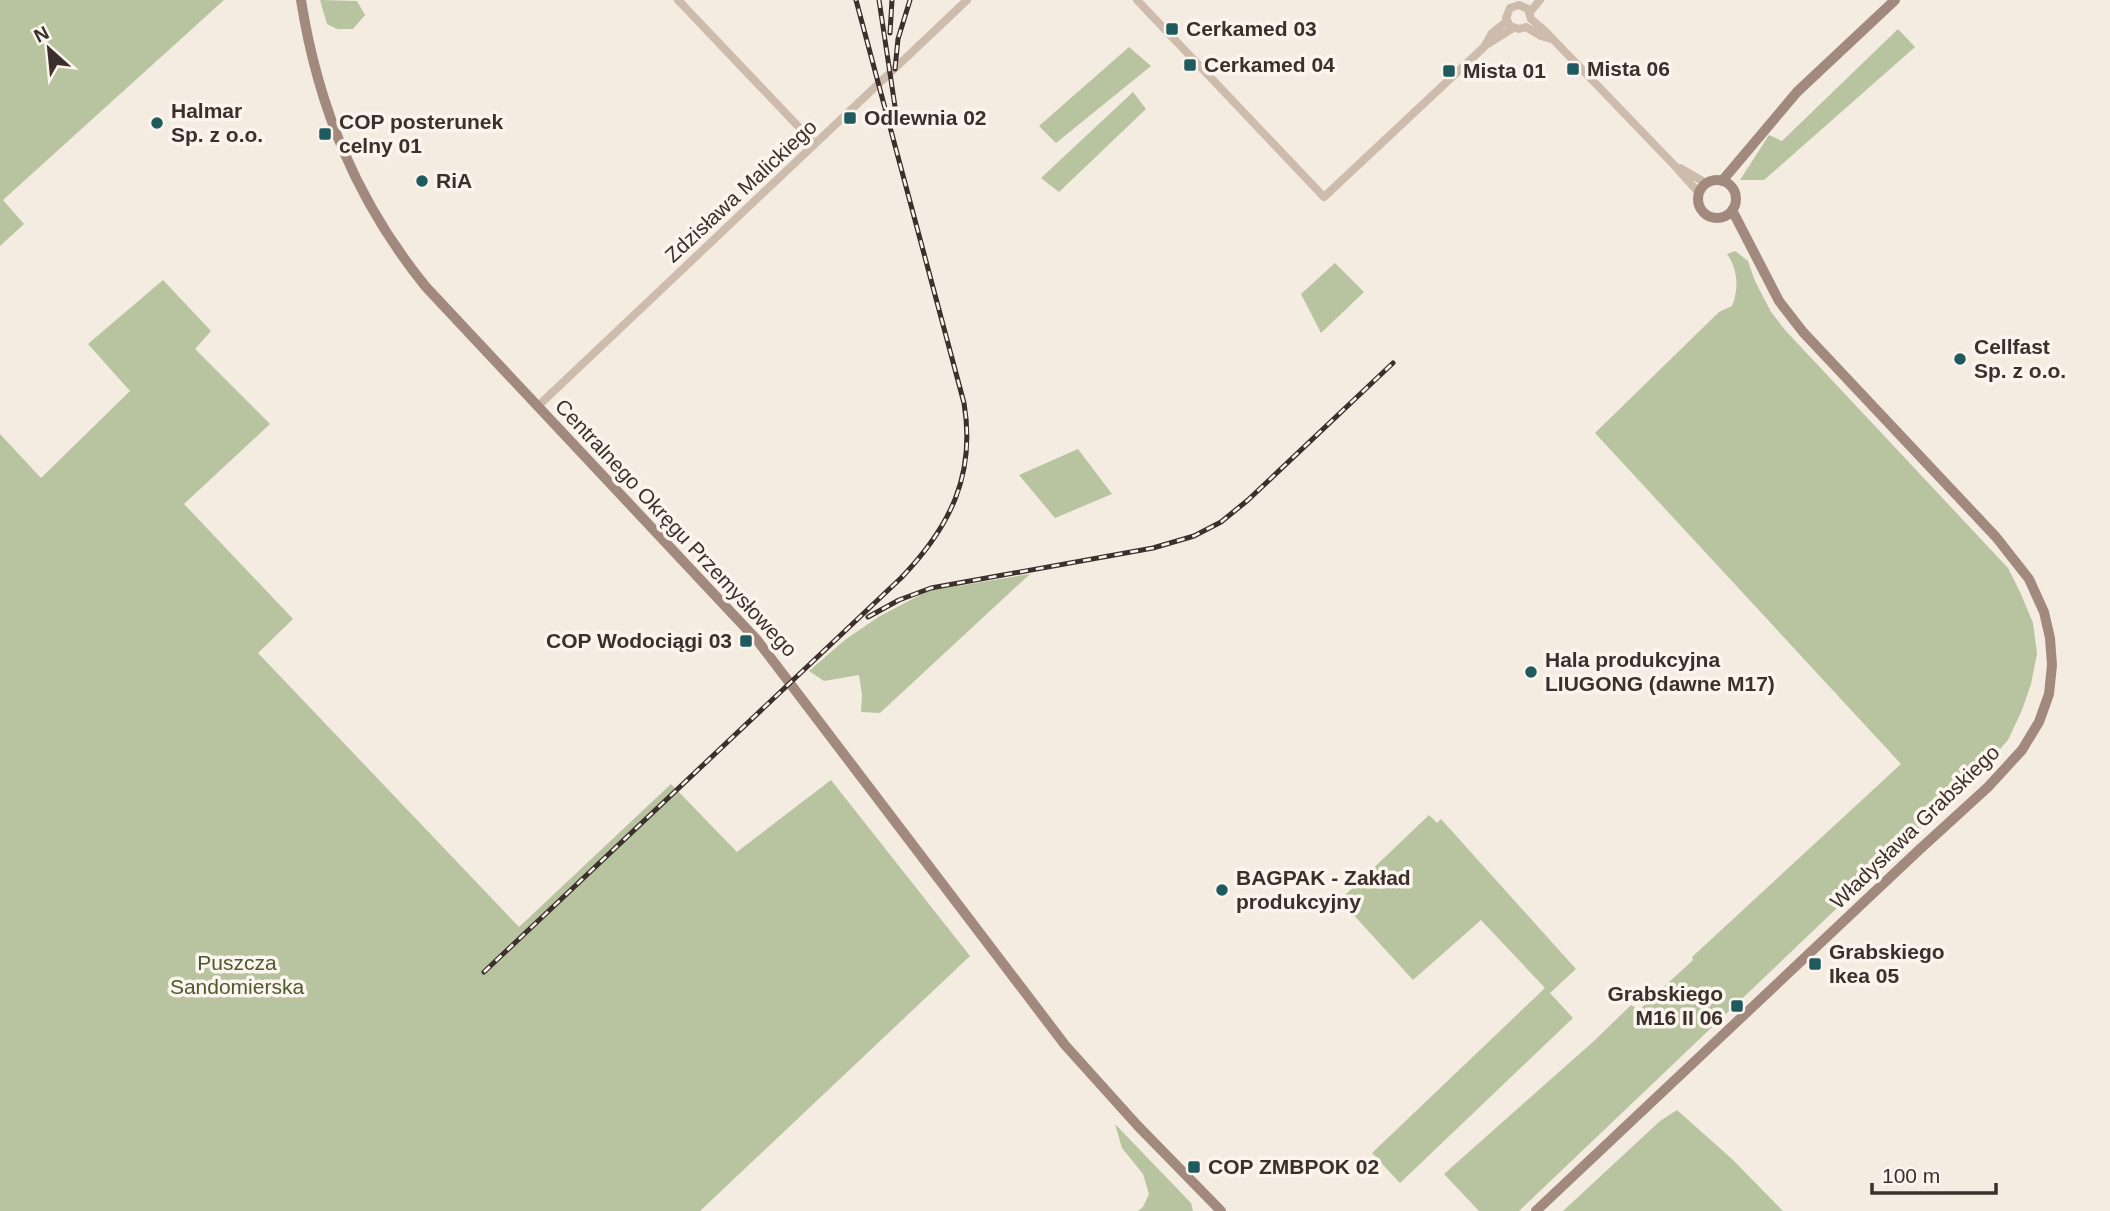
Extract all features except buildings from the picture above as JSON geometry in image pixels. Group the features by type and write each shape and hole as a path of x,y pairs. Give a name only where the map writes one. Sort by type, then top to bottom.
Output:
{"street":[{"name":"Centralnego Okręgu Przemysłowego","path":"300,0 310,51 334,130 358,185 395,247 426,287 757,640 1067,1048 1112,1099 1221,1211"},
{"path":"678,0 815,144"},
{"name":"Zdzisława Malickiego","path":"538,406 967,0"},
{"path":"1138,0 1324,197 1483,47 1510,25"},
{"path":"1523,10 1519,29 1510,25 1507,15 1540,0"},
{"path":"1727,184 1780,110 1895,0"},
{"path":"1523,10 1577,64 1623,120 1674,165 1699,193"},
{"path":"1674,165 1706,183"},
{"path":"1717,180 1727,184 1736,199 1732,210 1721,218 1712,217 1701,210 1699,193 1706,183 1717,180"},
{"name":"Władysława Grabskiego","path":"1536,1211 1988,787 2022,750 2039,722 2049,694 2052,665 2050,638 2044,612 2029,579 1996,537 1803,332 1779,300 1732,210"},
{"name":"Władysława Grabskiego","path":"1721,218 1749,246"}],"green space":[{"path":"0,0 224,0 3,200 24,224 0,246"},
{"path":"320,0 357,1 365,15 353,29 337,29 327,24"},
{"path":"1898,29 1915,47 1764,180 1740,180 1769,135 1782,141"},
{"path":"1129,47 1151,66 1056,143 1039,126"},
{"path":"1133,92 1146,109 1059,192 1041,178"},
{"path":"1735,251 1748,261 1771,312 1785,330 2008,568 2033,623 2037,654 2031,684 2008,740 1982,770 1519,1211 1479,1211 1444,1174 1631,1005 1639,1010 1693,960 1692,957 1901,764 1595,433 1719,312 1732,306 1736,279 1727,254"},
{"path":"1335,263 1364,292 1321,333 1301,294"},
{"name":"Puszcza Sandomierska","path":"163,280 211,331 195,349 270,424 184,504 293,619 258,653 519,927 671,784 737,852 831,780 970,956 700,1211 0,1211 0,434 41,478 130,391 88,344"},
{"path":"1078,449 1112,494 1055,518 1019,475"},
{"path":"1030,574 880,713 861,712 859,675 824,681 809,671 846,639 880,616 928,591"},
{"path":"1429,815 1437,823 1441,819 1576,969 1550,993 1573,1018 1400,1183 1372,1153 1545,988 1481,920 1413,980 1340,900"},
{"path":"1677,1110 1732,1159 1783,1211 1563,1211 1660,1121"},
{"path":"1115,1124 1191,1203 1193,1211 1138,1211 1149,1194 1143,1174 1122,1148"}],"railway":[{"path":"484,972 901,578 933,539 955,498 966,454 964,403 856,0"},
{"path":"879,0 897,120"},
{"path":"890,33 892,0"},
{"path":"895,69 898,39 910,0"},
{"path":"868,617 899,600 931,588 1153,548 1194,536 1221,522 1248,500 1393,363"}],"place":[{"name":"Cerkamed 03","path":"1172,29"},
{"name":"Cerkamed 04","path":"1190,65"},
{"name":"Mista 06","path":"1573,69"},
{"name":"Mista 01","path":"1449,71"},
{"name":"Odlewnia 02","path":"850,118"},
{"name":"Halmar Sp. z o.o.","path":"157,123"},
{"name":"COP posterunek celny 01","path":"325,134"},
{"name":"RiA","path":"422,181"},
{"name":"Cellfast Sp. z o.o.","path":"1960,359"},
{"name":"COP Wodociągi 03","path":"746,641"},
{"name":"Hala produkcyjna LIUGONG (dawne M17)","path":"1531,672"},
{"name":"BAGPAK - Zakład produkcyjny","path":"1222,890"},
{"name":"Grabskiego Ikea 05","path":"1815,964"},
{"name":"Grabskiego M16 II 06","path":"1737,1006"},
{"name":"COP ZMBPOK 02","path":"1194,1167"}]}
